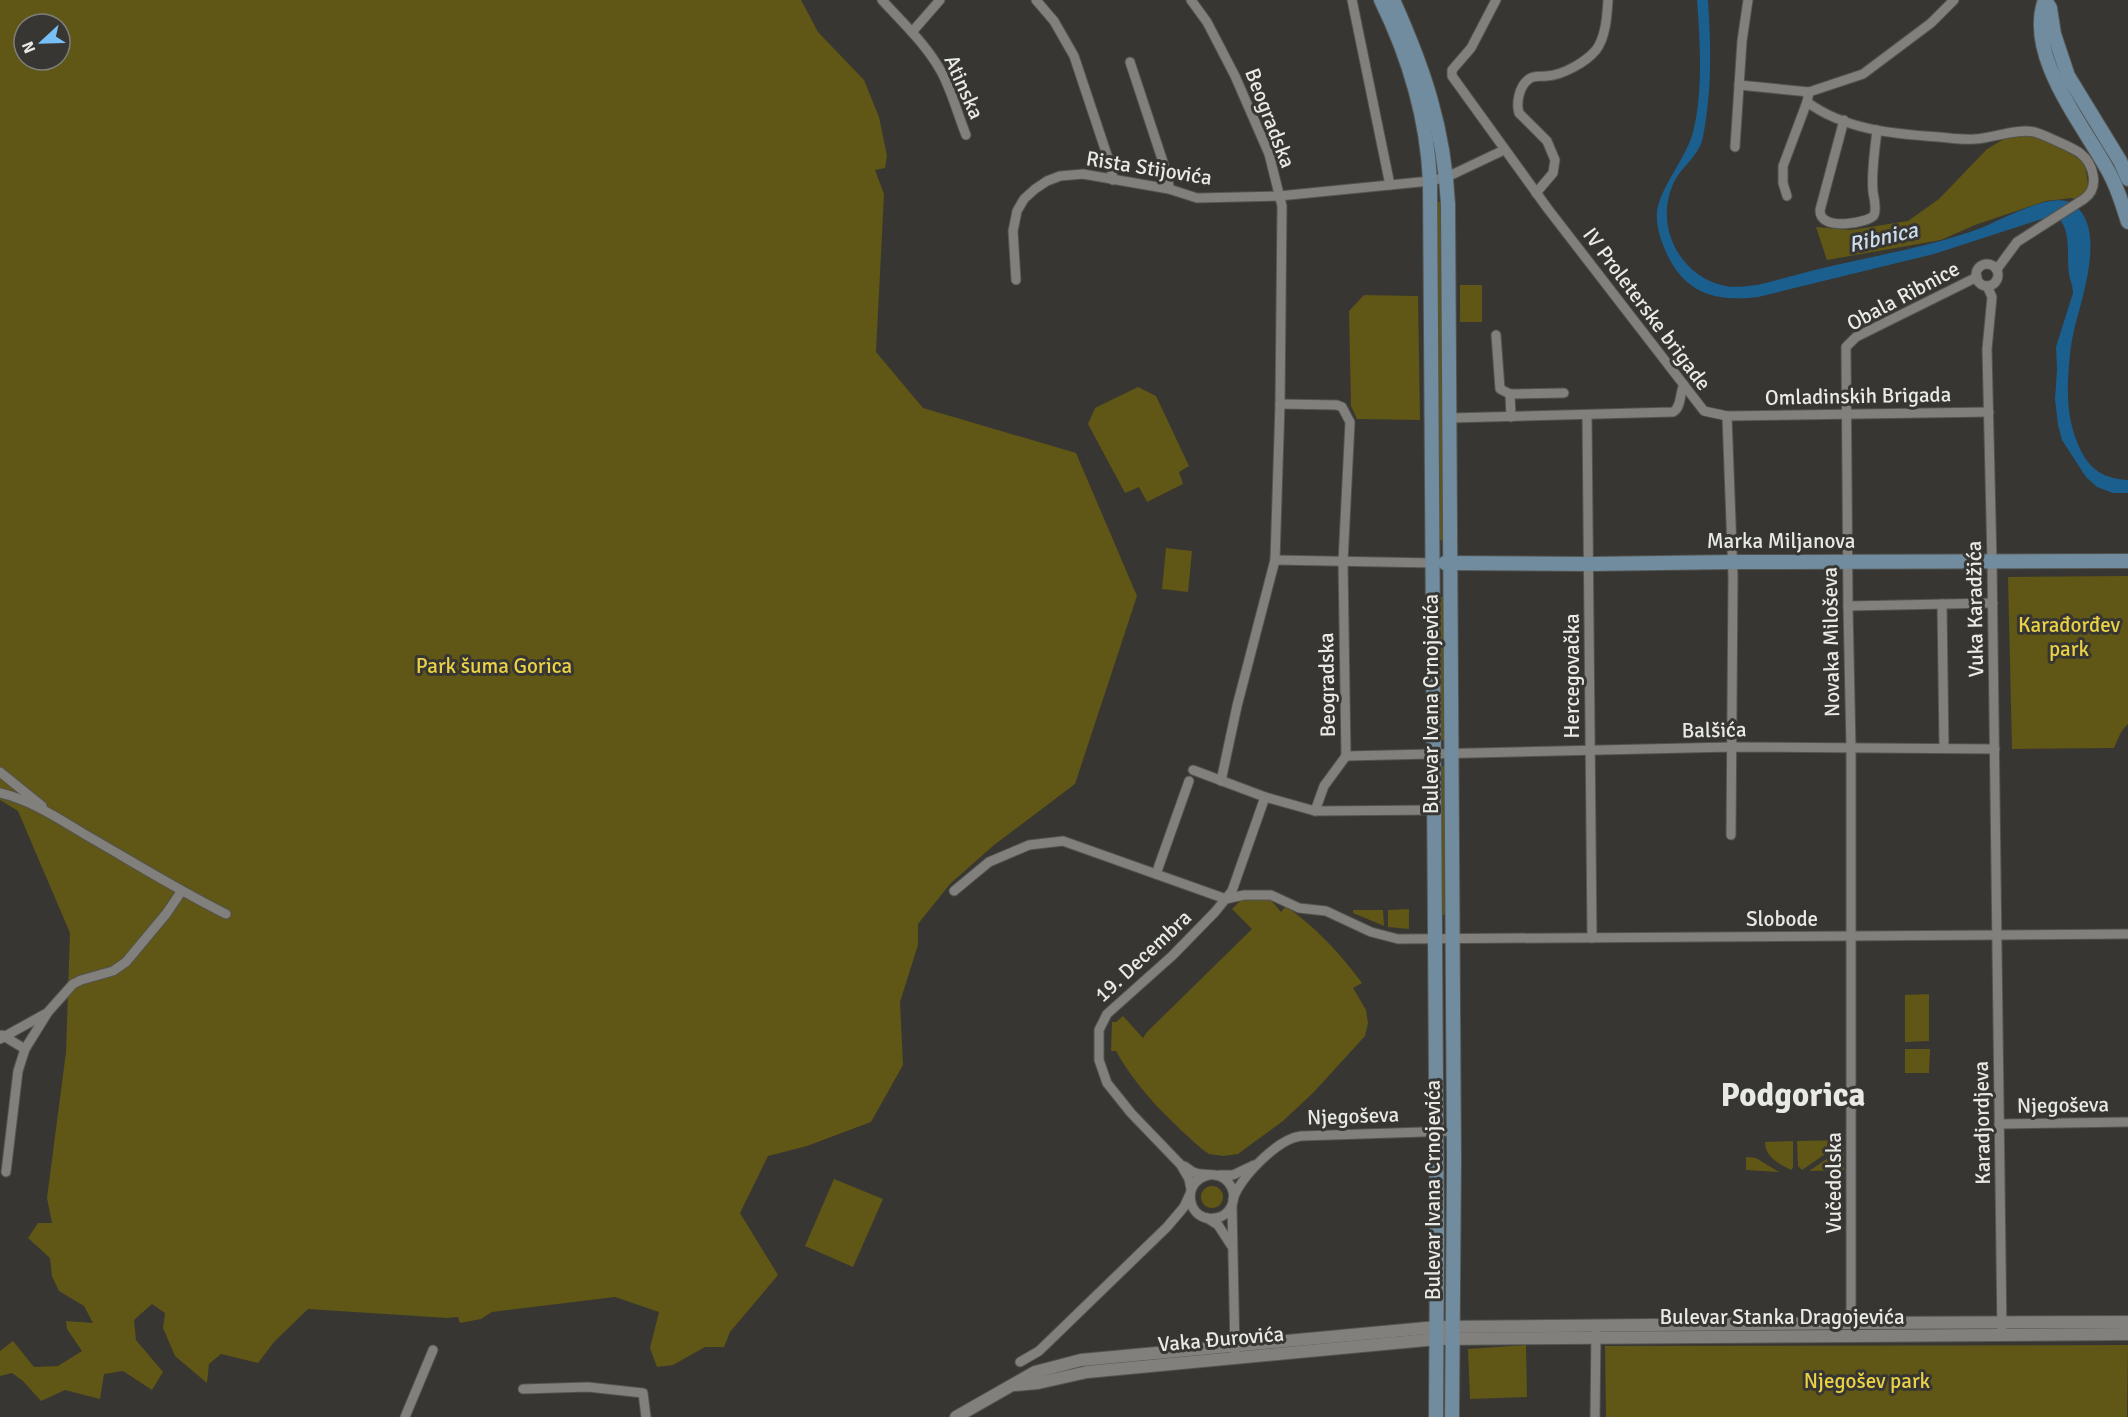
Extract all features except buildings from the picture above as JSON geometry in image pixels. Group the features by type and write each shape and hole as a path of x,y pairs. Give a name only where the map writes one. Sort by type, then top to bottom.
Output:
{"main road":[{"name":"Bulevar Ivana Crnojevića","path":"1381,0 1406,60 1419,101 1430,181 1437,1131 1436,1417"},
{"name":"Bulevar Ivana Crnojevića","path":"1393,0 1412,42 1430,94 1447,177 1450,259 1452,563 1454,1131 1452,1417"},
{"path":"2128,179 2120,161 2068,76 2045,0 2040,19 2048,61 2065,100 2106,166 2128,222"},
{"name":"Marka Miljanova","path":"1434,563 2128,561"}],"street":[{"name":"Atinska","path":"882,0 912,32 942,73 966,135"},
{"path":"912,32 940,0"},
{"path":"1036,0 1054,21 1074,56 1111,167 1113,180"},
{"name":"Beogradska","path":"1191,0 1207,22 1235,76 1269,154 1282,206 1280,404 1275,560 1237,706 1221,781"},
{"path":"1352,0 1390,185"},
{"name":"IV Proleterske brigade","path":"1497,0 1471,48 1452,70 1453,78 1536,193 1704,411 1727,416"},
{"path":"1536,193 1553,173 1555,160 1547,141 1519,113 1520,94 1531,78 1548,76 1572,68 1597,49 1605,25 1608,0"},
{"path":"1735,147 1738,85 1748,0"},
{"path":"1738,85 1808,97 1863,74 1931,23 1954,0"},
{"path":"1130,62 1168,177 1169,189"},
{"path":"1808,97 1816,108 1857,126 1973,140 2026,130 2036,132 2077,151 2086,158 2095,185 2093,191 2017,243 1994,267"},
{"path":"1787,196 1783,183 1783,166 1808,97"},
{"path":"1844,120 1820,210 1823,221 1833,224 1868,221 1873,218 1875,214 1873,188 1877,130"},
{"path":"1430,181 1447,177 1504,150"},
{"name":"Rista Stijovića","path":"1016,280 1014,225 1020,205 1029,194 1047,181 1067,175 1083,174 1169,189 1197,198 1279,196 1430,181"},
{"path":"1985,264 1994,267 1997,280 1992,285 1982,284 1977,277 1978,268 1985,264"},
{"name":"Obala Ribnice","path":"1846,347 1856,337 1977,277"},
{"name":"Vuka Karadžića","path":"1987,286 1992,297 1987,349 1998,934"},
{"path":"1496,335 1500,389 1510,394 1564,393"},
{"name":"Novaka Miloševa","path":"1846,347 1852,936"},
{"path":"1451,418 1673,412 1679,407 1681,390 1684,385"},
{"path":"1510,394 1510,417"},
{"name":"Beogradska","path":"1280,404 1336,405 1342,407 1350,422 1343,562 1346,756 1435,754"},
{"name":"Omladinskih Brigada","path":"1727,416 1989,412"},
{"name":"Hercegovačka","path":"1587,415 1592,938"},
{"path":"1727,416 1732,561 1731,835"},
{"path":"1275,560 1434,563"},
{"path":"1848,606 1993,603"},
{"path":"1942,604 1944,748"},
{"name":"Balšića","path":"1435,754 1731,747 1995,749"},
{"path":"1315,811 1324,786 1346,756"},
{"path":"1193,770 1265,797 1315,811 1435,810"},
{"path":"0,772 56,817"},
{"path":"1156,874 1189,781"},
{"path":"0,793 13,796 56,817 181,892 226,914"},
{"name":"19. Decembra","path":"1190,1191 1186,1174 1177,1161 1131,1113 1107,1083 1100,1060 1099,1030 1107,1014 1172,956 1226,899 1236,883 1265,797"},
{"name":"19. Decembra","path":"954,891 989,862 1029,845 1063,841 1226,899 1244,895 1271,895 1299,908 1326,911 1371,932 1392,938 1436,939"},
{"path":"6,1173 18,1071 25,1049 48,1012 73,984 113,971 126,962 181,892"},
{"name":"Karadjordjeva","path":"1998,934 2002,1323"},
{"name":"Slobode","path":"1436,939 1592,938 1732,941 1852,936 2128,934"},
{"name":"Vučedolska","path":"1851,1323 1852,936"},
{"path":"1,1037 48,1012"},
{"path":"1,1037 25,1049"},
{"name":"Njegoševa","path":"2000,1124 2128,1122"},
{"name":"Njegoševa","path":"1262,1161 1288,1140 1296,1137 1454,1131"},
{"name":"19. Decembra","path":"1177,1161 1194,1172 1213,1175"},
{"path":"1020,1362 1039,1351 1167,1227 1184,1207 1197,1180 1213,1175 1233,1175 1262,1161"},
{"path":"1167,1227 1184,1216 1221,1216 1228,1211 1239,1186 1262,1161"},
{"path":"1213,1175 1229,1184 1233,1202"},
{"path":"1190,1191 1191,1205 1218,1225 1232,1247"},
{"name":"Vaka Đurovića","path":"1233,1202 1235,1352"},
{"name":"Bulevar Stanka Dragojevića","path":"1739,1331 1851,1323 2128,1322"},
{"name":"Bulevar Stanka Dragojevića","path":"1437,1333 1739,1331 2002,1323 2128,1334"},
{"path":"1595,1417 1596,1332"},
{"name":"Vaka Đurovića","path":"956,1417 1011,1385 1038,1383 1087,1372 1235,1352 1437,1333"},
{"path":"405,1417 433,1350"},
{"path":"523,1389 588,1387 643,1393 646,1417"}],"green space":[{"name":"Park šuma Gorica","path":"0,0 801,0 818,32 864,80 879,117 887,156 885,168 875,170 884,194 876,352 923,408 1076,453 1137,596 1075,784 994,845 950,884 918,924 918,945 900,1002 903,1065 871,1122 807,1146 768,1156 740,1213 778,1275 730,1332 724,1347 705,1347 673,1365 657,1367 650,1348 659,1312 615,1297 492,1312 481,1319 460,1323 458,1317 308,1309 274,1342 258,1363 221,1354 209,1364 207,1383 175,1356 163,1328 165,1313 152,1304 134,1320 136,1340 163,1372 152,1390 123,1371 104,1374 100,1399 65,1390 41,1401 23,1381 12,1373 0,1376 0,1351 13,1341 34,1367 58,1366 82,1351 67,1329 66,1321 93,1323 84,1306 59,1291 52,1276 50,1258 28,1238 38,1223 52,1223 47,1198 66,1052 70,933 18,811 0,800"},
{"path":"2026,134 2065,150 2082,162 2089,189 2078,200 2072,198 2046,201 1975,225 1941,240 1827,260 1816,227 1851,230 1908,221 1939,199 1987,149 2004,139"},
{"path":"1434,202 1441,202 1447,540 1440,540"},
{"path":"1460,285 1482,285 1482,322 1460,322"},
{"path":"1364,295 1418,296 1420,420 1357,419 1351,406 1349,311"},
{"path":"1138,387 1156,396 1189,466 1179,472 1183,484 1147,502 1139,487 1125,493 1088,424 1095,408"},
{"path":"1166,548 1192,551 1188,592 1162,589"},
{"name":"Karađorđev park","path":"2128,576 2128,724 2121,732 2114,748 2012,749 2008,577"},
{"path":"1440,597 1447,597 1447,740 1440,740"},
{"path":"1440,766 1447,766 1447,915 1440,915"},
{"path":"1242,899 1270,899 1281,912 1286,906 1327,942 1362,983 1353,988 1366,1010 1368,1023 1365,1036 1313,1093 1283,1121 1238,1154 1223,1156 1209,1154 1202,1149 1166,1115 1134,1079 1116,1051 1111,1051 1112,1022 1116,1022 1123,1016 1143,1038 1252,929 1232,909"},
{"path":"1409,909 1409,929 1388,927 1388,910"},
{"path":"1353,910 1383,910 1384,926 1353,913"},
{"path":"1929,994 1929,1041 1905,1042 1905,995"},
{"path":"1905,1049 1930,1049 1929,1073 1905,1073"},
{"path":"1843,1140 1802,1170 1798,1166 1797,1141"},
{"path":"1793,1141 1793,1168 1791,1170 1770,1156 1765,1142"},
{"path":"1844,1147 1844,1170 1809,1171"},
{"path":"1746,1157 1756,1158 1779,1172 1746,1170"},
{"path":"834,1179 883,1199 853,1267 805,1246"},
{"path":"1212,1186 1220,1189 1223,1197 1220,1205 1212,1208 1204,1205 1201,1197 1204,1189"},
{"path":"1526,1345 1527,1397 1470,1399 1468,1349"},
{"name":"Njegošev park","path":"2128,1345 2127,1417 1606,1417 1605,1346"}],"water":[{"path":"1697,0 1708,0 1710,69 1706,120 1701,144 1672,187 1667,218 1670,234 1684,262 1709,281 1737,287 1757,285 1948,239 2039,204 2062,200 2071,203 2082,214 2088,228 2090,245 2086,282 2071,349 2068,390 2070,417 2077,442 2089,464 2106,476 2128,480 2128,493 2113,493 2097,487 2086,477 2062,440 2058,425 2055,399 2056,347 2073,288 2069,274 2066,233 2060,220 2054,215 1934,254 1758,297 1725,298 1711,295 1698,290 1677,272 1662,242 1657,215 1666,186 1691,138 1697,113 1700,64"}],"district":[{"name":"Podgorica","path":"1793,1095"}],"water label":[{"name":"Ribnica","path":"1883,237"}]}
